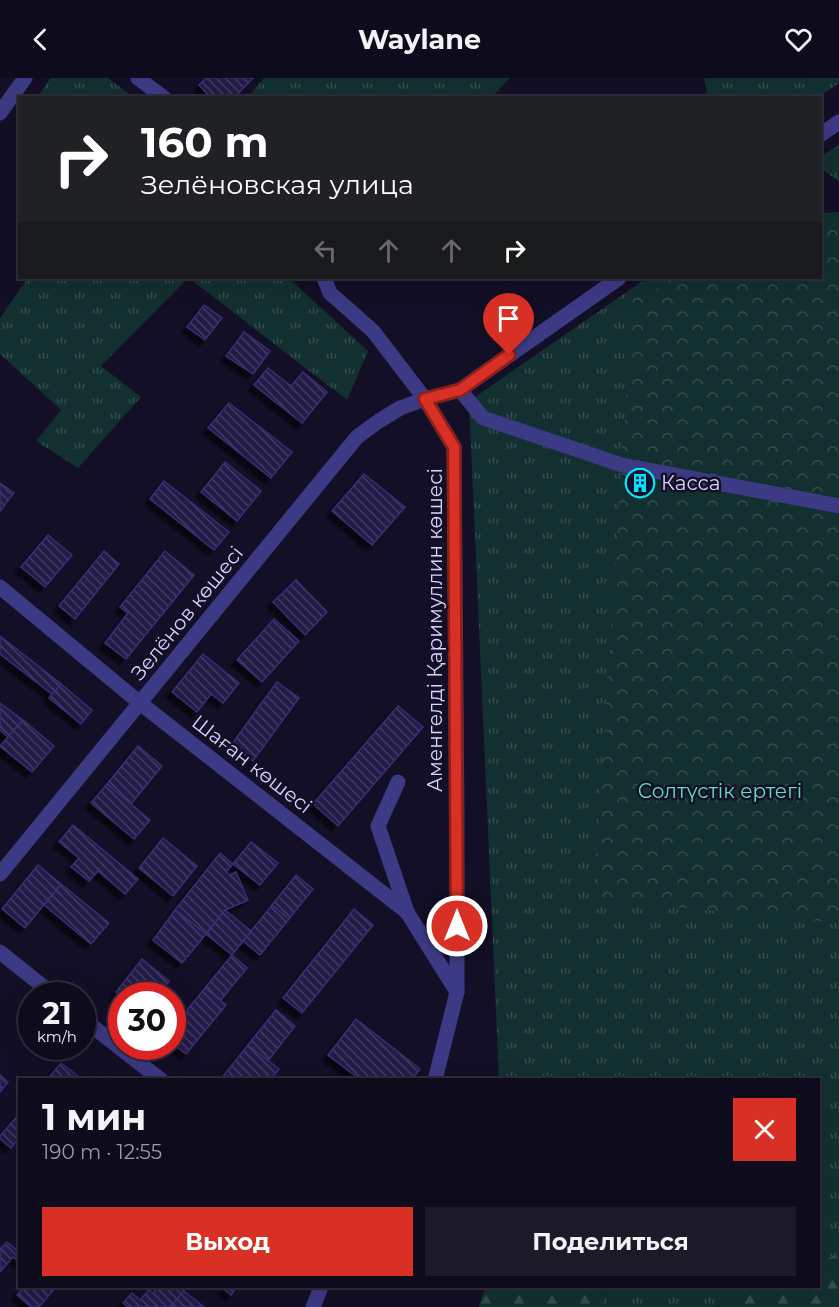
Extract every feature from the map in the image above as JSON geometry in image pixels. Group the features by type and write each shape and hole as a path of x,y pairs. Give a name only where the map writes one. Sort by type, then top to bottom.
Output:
{"street":[{"path":"138,78 161,96"},
{"path":"0,113 18,80"},
{"path":"822,134 839,122"},
{"name":"Аменгелді Қаримуллин көшесі","path":"324,279 330,293 373,331 425,399 454,447 457,992 436,1078"},
{"path":"618,279 460,390 483,418 622,465 839,506"},
{"name":"Зелёнов көшесі","path":"0,874 357,437 400,408 460,390"},
{"name":"Шаған көшесі","path":"0,587 140,703 407,912 457,992"},
{"path":"398,782 378,826 407,912"},
{"path":"0,952 38,982"},
{"path":"96,1029 157,1078"},
{"path":"313,1307 321,1288"}],"green space":[{"path":"50,78 108,78 132,96 39,96"},
{"path":"264,78 510,78 493,96 249,96"},
{"path":"704,78 839,78 839,83 820,96 708,96"},
{"path":"839,145 839,181 822,170 822,156"},
{"name":"Солтүстік ертегі","path":"839,212 839,923 593,899 633,299 679,279 822,279 822,213"},
{"path":"27,279 187,279 101,366 141,397 78,468 36,441 61,410 0,354 0,318"},
{"path":"190,279 291,279 368,351 347,400"},
{"path":"646,279 816,279 839,427 839,1253 820,1262 820,1078 499,1078 469,401"},
{"path":"839,1253 839,1307 716,1307 760,1288 820,1288 820,1262"},
{"path":"485,1288 606,1288 600,1307 479,1307"},
{"path":"606,1288 760,1288 716,1307 600,1307"}],"building":[{"path":"206,78 253,78 236,96 209,96 199,85"},
{"path":"204,305 222,318 205,340 187,327"},
{"path":"244,332 270,351 253,374 226,356"},
{"path":"268,368 291,386 303,372 327,392 302,423 254,385"},
{"path":"229,403 292,452 271,478 208,428"},
{"path":"225,462 261,491 237,521 201,492"},
{"path":"364,474 405,507 372,545 332,511"},
{"name":"Касса","path":"634,479 648,481 647,488 633,486"},
{"path":"164,481 229,532 214,550 150,499"},
{"path":"0,483 14,493 0,511"},
{"path":"48,535 72,555 45,587 21,567"},
{"path":"104,551 119,564 75,619 59,606"},
{"path":"165,551 194,575 126,659 105,643 128,613 120,607"},
{"path":"296,580 327,612 305,635 273,602"},
{"path":"274,619 299,641 262,682 237,660"},
{"path":"0,636 61,684 53,695 0,654"},
{"path":"203,654 239,683 223,703 211,694 197,712 172,692"},
{"path":"277,682 299,698 253,761 231,745"},
{"path":"61,684 92,710 81,724 49,698"},
{"path":"0,703 23,720 8,737 0,730"},
{"path":"398,706 423,727 338,826 313,804"},
{"path":"23,720 54,746 32,772 0,746"},
{"path":"138,746 162,766 131,804 107,784"},
{"path":"107,784 150,820 134,839 91,803"},
{"path":"73,825 138,879 125,894 98,871 89,881 71,867 79,858 59,842"},
{"path":"163,838 197,866 173,896 139,868"},
{"path":"251,842 278,863 260,885 233,864"},
{"path":"220,853 233,864 226,872 230,875 236,872 248,900 225,910 206,934 175,910"},
{"path":"38,865 61,884 25,928 2,909"},
{"path":"296,875 313,889 289,919 272,905"},
{"path":"61,884 109,923 91,944 44,905"},
{"path":"272,905 289,919 260,955 243,941"},
{"path":"354,909 373,925 302,1013 283,998"},
{"path":"175,910 206,934 182,963 153,940"},
{"path":"225,910 251,931 232,955 206,934"},
{"path":"232,955 247,968 220,1001 205,988"},
{"path":"142,959 169,981 168,982 124,982"},
{"path":"205,988 226,1005 186,1054 186,1011"},
{"path":"276,1010 295,1026 268,1061 248,1045"},
{"path":"356,1019 420,1069 413,1078 358,1078 328,1055"},
{"path":"248,1045 279,1069 272,1078 222,1078"},
{"path":"61,1063 80,1078 49,1078"},
{"path":"0,1075 8,1082 0,1092"},
{"path":"18,1115 18,1139 11,1148 0,1139 0,1136"},
{"path":"7,1242 18,1249 18,1261 13,1257 0,1272 0,1249"},
{"path":"23,1288 55,1288 39,1307 31,1307 17,1295"},
{"path":"157,1288 180,1288 184,1291 170,1307 128,1307 123,1303 132,1293 140,1300 149,1290 153,1293"},
{"path":"222,1288 236,1288 231,1295"},
{"path":"184,1291 204,1307 170,1307"}],"place":[{"name":"Касса","path":"640,483"}],"route":[{"path":"457,926 454,447 425,399 460,390 509,355"}]}
